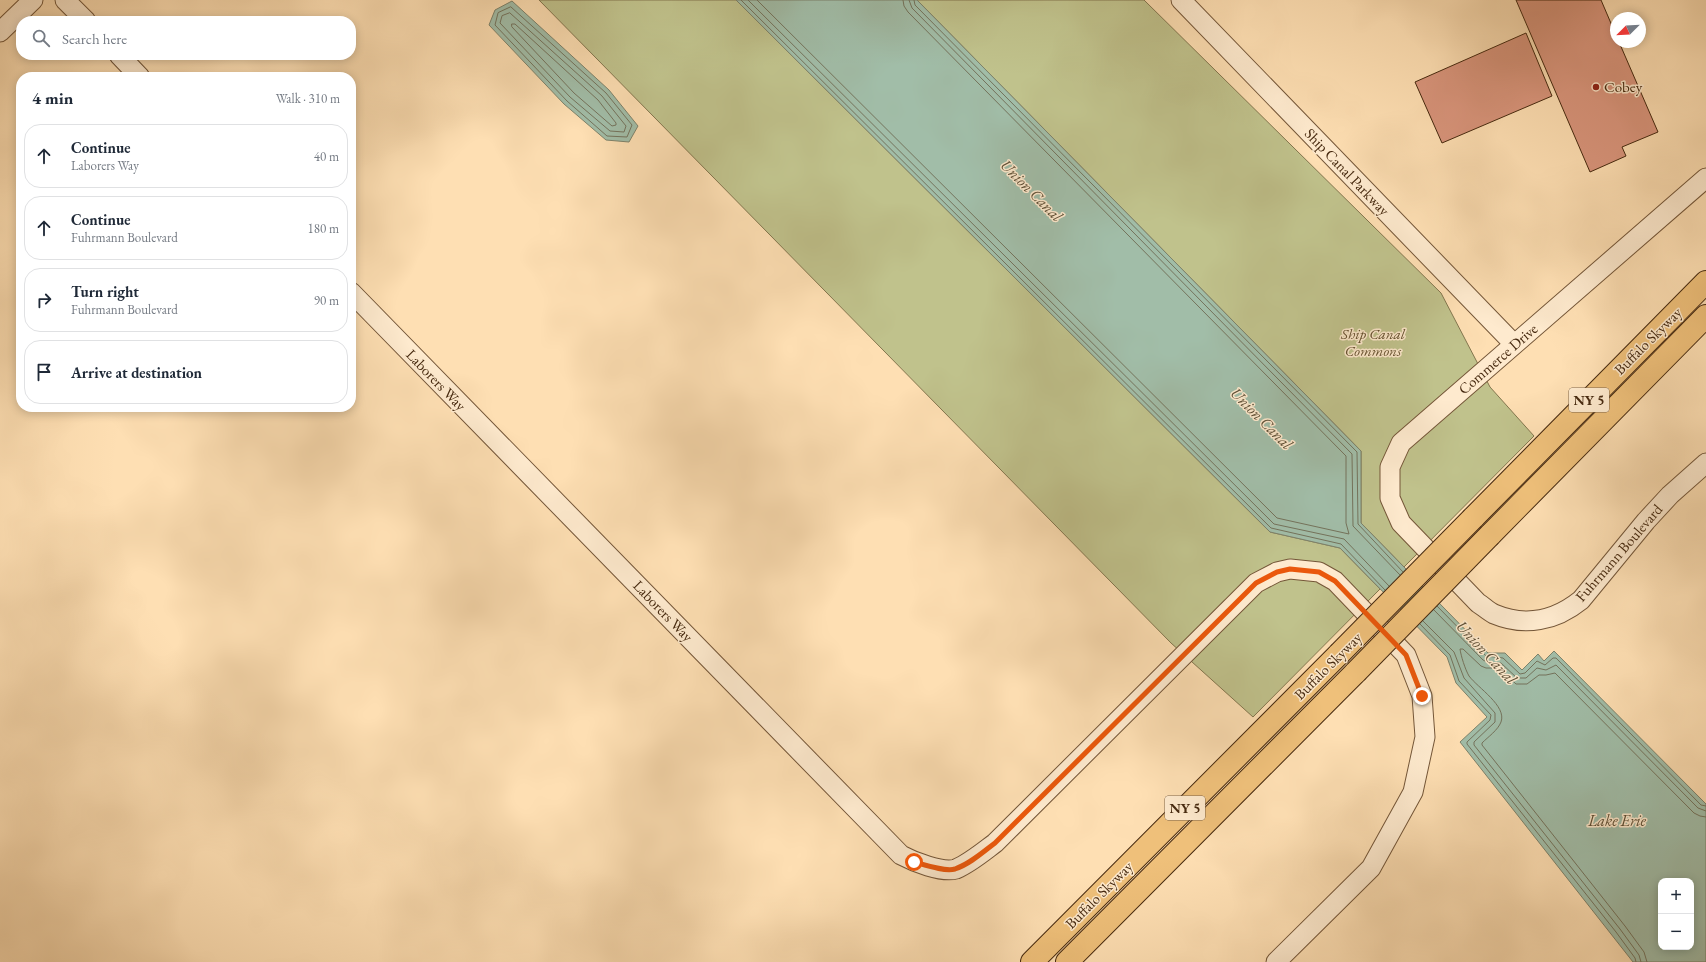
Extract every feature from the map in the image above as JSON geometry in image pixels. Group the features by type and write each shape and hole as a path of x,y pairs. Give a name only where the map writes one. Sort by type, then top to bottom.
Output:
{"highway":[{"name":"Buffalo Skyway","path":"1032,962 1339,654 1706,282"},
{"name":"Buffalo Skyway","path":"1067,962 1356,672 1706,316"}],"street":[{"path":"16,16 33,0"},
{"path":"65,0 81,16"},
{"name":"Ship Canal Parkway","path":"1180,0 1514,344"},
{"path":"0,32 16,16"},
{"path":"124,60 135,72"},
{"name":"Commerce Drive","path":"1444,568 1401,523 1390,498 1390,467 1401,443 1706,178"},
{"name":"Laborers Way","path":"356,297 901,855 914,862 932,867 954,869 974,859 995,843 1256,583 1277,572 1290,569 1319,572 1335,581 1406,655 1422,696 1425,737 1413,792 1371,868 1276,962"},
{"name":"Fuhrmann Boulevard","path":"1444,568 1478,603 1493,613 1516,620 1538,620 1554,617 1570,609 1581,600 1646,521 1670,495 1706,463"}],"green space":[{"path":"539,0 736,0 1270,532 1340,548 1380,589 1253,717 1171,643"},
{"name":"Ship Canal Commons","path":"917,0 1144,0 1441,293 1490,387 1534,436 1404,567 1361,523 1361,451"}],"water":[{"name":"Lake Erie","path":"736,0 917,0 1361,451 1361,523 1488,653 1505,653 1522,670 1538,654 1544,661 1554,651 1706,804 1706,962 1633,962 1460,742 1487,717 1456,683 1447,657 1340,548 1270,532"},
{"path":"512,1 609,90 638,126 629,142 606,140 564,104 489,25 495,10"}],"building":[{"name":"Cobey","path":"1516,0 1601,0 1610,21 1610,48 1622,48 1658,132 1622,147 1626,156 1590,172"},
{"path":"1526,33 1552,96 1442,143 1415,82"}],"place":[{"name":"Cobey","path":"1596,87"}],"route":[{"path":"914,862 932,867 954,869 974,859 995,843 1256,583 1277,572 1290,569 1319,572 1335,581 1406,655 1422,696"}],"water label":[{"name":"Union Canal","path":"1032,190"},
{"name":"Union Canal","path":"1262,418"},
{"name":"Union Canal","path":"1487,652"}]}
